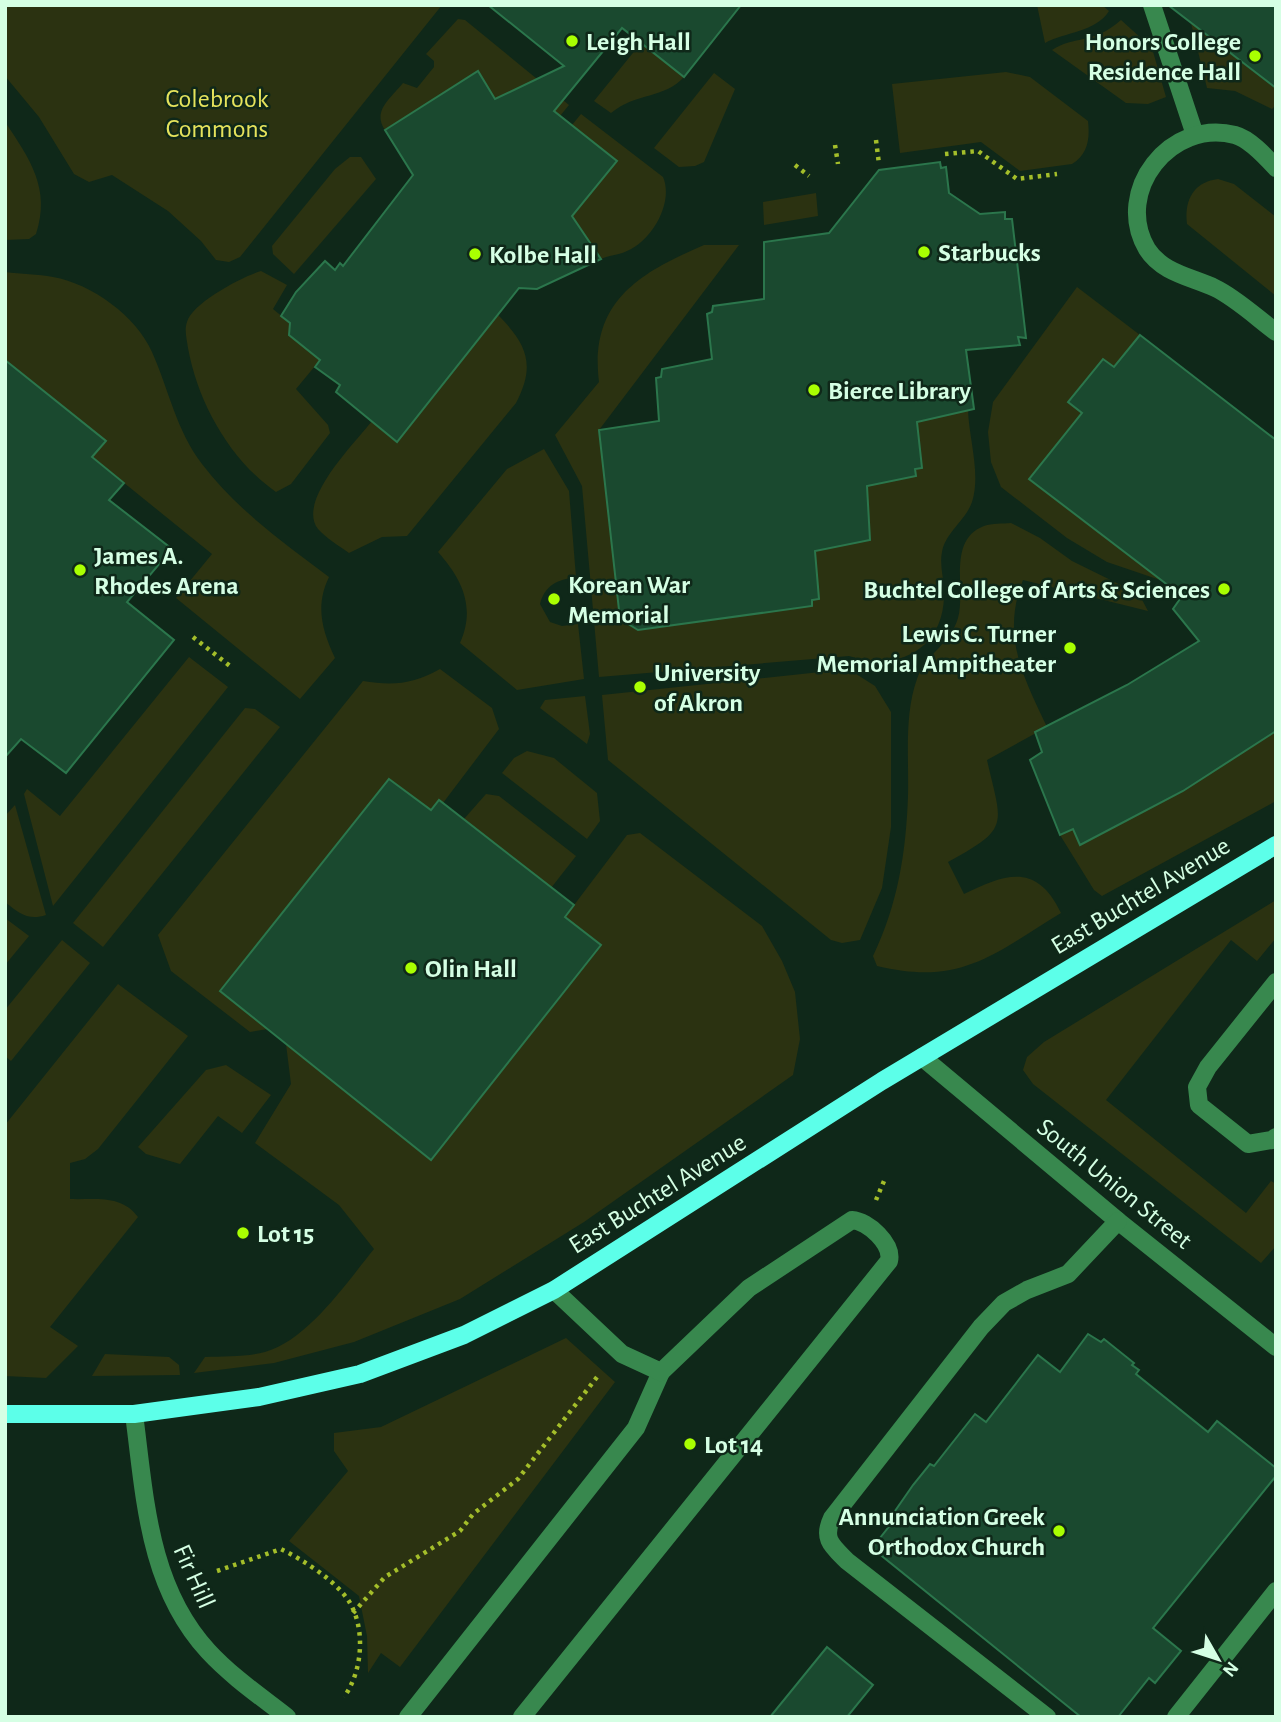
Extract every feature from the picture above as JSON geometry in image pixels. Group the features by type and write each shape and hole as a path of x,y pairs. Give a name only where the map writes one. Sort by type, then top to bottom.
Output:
{"main road":[{"name":"East Buchtel Avenue","path":"5,1414 134,1414 259,1397 360,1374 464,1335 554,1290 922,1057 1276,845"}],"street":[{"path":"1152,5 1195,135"},
{"path":"1276,168 1237,135 1215,132 1195,135 1179,140 1150,168 1140,188 1137,206 1139,228 1148,250 1168,269 1216,288 1276,332"},
{"path":"1276,982 1208,1067 1197,1087 1199,1105 1248,1144 1276,1137"},
{"name":"South Union Street","path":"922,1057 1118,1222 1276,1347"},
{"path":"408,1717 636,1428 661,1371 724,1308 749,1288 852,1220 865,1223 889,1248 889,1261 522,1717"},
{"path":"1046,1717 846,1561 828,1542 826,1531 981,1327 1004,1303 1027,1290 1068,1275 1118,1222"},
{"path":"554,1290 622,1354 661,1371"},
{"name":"Fir Hill","path":"134,1414 152,1543 160,1573 174,1602 206,1650 286,1717"},
{"path":"1176,1717 1276,1591"}],"path":[{"path":"876,140 880,164"},
{"path":"835,145 838,164"},
{"path":"945,154 978,151 1017,179 1057,174"},
{"path":"795,165 809,176"},
{"path":"192,637 230,666"},
{"path":"353,1613 385,1577 460,1531 474,1514 509,1487 597,1377"},
{"path":"217,1571 281,1549 341,1592 353,1613 359,1646 357,1669 344,1697"}],"green space":[{"name":"Colebrook Commons","path":"5,5 442,5 240,257 229,262 216,260 201,241 168,211 112,175 89,182 74,174 39,117 5,76"},
{"path":"1037,5 1102,5 1109,11 1088,27 1045,43"},
{"path":"458,19 465,20 569,105 560,116 519,88 495,99 478,71 385,130 380,117 384,105 403,83 417,88 434,67 434,61 426,54"},
{"path":"1121,20 1152,48 1166,97 1148,104 1126,103 1052,50 1060,45 1093,37"},
{"path":"1191,23 1276,89 1276,105 1272,109 1235,91 1207,88"},
{"path":"641,43 684,77 668,89 621,106 611,113 594,101"},
{"path":"1006,72 1030,77 1088,121 1087,146 1082,156 1072,164 1020,171 981,142 900,153 892,84"},
{"path":"714,73 735,89 704,162 695,166 679,167 654,148"},
{"path":"581,114 663,177 666,187 663,209 645,239 627,251 601,259 572,216 617,161 572,125"},
{"path":"5,122 30,162 39,189 40,218 36,234 29,239 5,240"},
{"path":"350,157 361,157 376,179 294,274 273,254 272,246 335,169"},
{"path":"1218,179 1234,184 1276,217 1276,296 1187,224 1189,200 1196,188"},
{"path":"816,193 818,216 764,225 763,202"},
{"path":"704,245 739,245 599,430 620,619 638,630 812,606 815,551 870,540 867,486 916,476 915,469 922,468 917,422 968,410 975,468 972,502 947,539 942,552 942,615 926,643 914,652 884,661 849,656 599,677 582,486 555,435 599,382 598,354 602,331 623,294 659,267"},
{"path":"261,271 287,285 273,309 290,323 289,335 320,360 296,389 328,425 330,433 291,484 276,492 244,464 218,429 199,389 186,332 187,322 198,307 231,284"},
{"path":"5,272 68,281 97,294 124,314 152,352 179,424 202,464 246,511 329,577 321,608 327,638 335,658 300,699 176,598 212,554 92,457 105,441 5,360"},
{"path":"1077,287 1140,335 1114,367 1068,402 1082,413 1163,581 1107,562 1067,538 1001,487 991,462 988,432 993,402"},
{"path":"498,315 516,336 525,356 526,377 516,403 407,536 382,537 349,553 318,529 313,517 315,503 330,473 372,421 397,442"},
{"path":"544,449 569,491 576,577 563,580 549,588 540,604 550,622 562,626 578,624 584,679 517,690 460,643 467,617 464,594 454,573 438,552 507,469"},
{"path":"1011,523 1040,538 1072,561 1139,594 1148,611 1023,580 1017,600 1014,619 1018,655 1047,727 987,760 996,799 997,823 983,841 948,862 964,894 1007,878 1031,879 1052,897 1061,913 995,954 975,963 931,972 877,966 873,956 889,917 903,858 908,796 910,707 917,679 926,663 955,627 960,606 960,566 965,542 984,526"},
{"path":"189,657 228,687 53,906 24,794 27,789 60,816"},
{"path":"440,669 492,708 499,729 443,803 439,800 431,810 388,780 220,991 268,1029 250,1032 171,971 158,935 363,681 403,682 421,678"},
{"path":"830,671 853,672 875,686 891,712 891,827 882,888 860,940 842,943 831,940 608,760 602,695"},
{"path":"585,696 590,734 587,744 540,708 545,700"},
{"path":"245,708 255,709 280,727 103,947 73,923"},
{"path":"1276,731 1276,801 1102,896 1094,890 1060,835 1073,829 1080,844 1183,791"},
{"path":"527,751 554,758 597,793 600,821 587,839 502,773 514,758"},
{"path":"486,794 499,796 576,856 551,888 464,819"},
{"path":"15,805 46,915 40,917 24,915 5,902 5,816"},
{"path":"640,833 762,926 782,961 795,992 800,1039 793,1075 584,1222 460,1299 354,1342 274,1363 194,1373 205,1357 243,1356 265,1352 296,1335 326,1308 374,1249 339,1205 255,1143 291,1084 286,1044 431,1160 601,946 565,917 627,835"},
{"path":"1276,900 1276,938 1257,961 1231,940 1106,1100 1246,1213 1271,1181 1276,1184 1276,1246 1261,1263 1033,1084 1023,1070 1027,1057 1044,1042"},
{"path":"5,918 29,936 5,965"},
{"path":"62,940 90,963 11,1061 5,1056 5,1010"},
{"path":"118,984 188,1036 98,1149 85,1159 70,1163 70,1199 116,1201 138,1217 50,1327 78,1346 46,1378 5,1376 5,1125"},
{"path":"226,1065 271,1095 242,1133 218,1116 180,1164 146,1154 138,1147 206,1070"},
{"path":"566,1338 615,1382 400,1667 381,1653 368,1673 367,1636 359,1596 289,1541 348,1471 334,1451 334,1433 381,1427"},
{"path":"105,1354 169,1357 179,1365 180,1375 92,1376"}],"building":[{"name":"Kolbe Hall","path":"488,5 741,5 684,77 622,28 554,111 617,161 572,216 601,259 537,289 519,288 397,442 336,392 340,385 315,367 320,360 289,335 290,323 281,316 296,292 325,261 335,270 340,263 343,266 413,175 385,130 478,71 495,99 564,66"},
{"name":"Honors College Residence Hall","path":"1168,5 1276,5 1276,88"},
{"name":"Bierce Library","path":"940,162 941,168 946,167 949,193 980,214 1005,212 1005,219 1012,219 1026,338 1018,337 1020,345 966,350 974,409 917,422 922,468 915,469 916,476 867,486 870,540 815,551 819,599 812,600 812,606 638,630 620,619 599,430 659,421 656,378 661,377 662,369 712,359 707,314 712,312 713,306 764,299 764,242 829,233 879,170"},
{"name":"Buchtel College of Arts & Sciences","path":"1140,335 1276,440 1276,731 1183,791 1080,845 1073,829 1060,835 1030,760 1042,752 1035,732 1127,685 1199,641 1173,609 1182,596 1029,479 1082,413 1068,402 1103,359 1114,367"},
{"name":"James A. Rhodes Arena","path":"5,360 106,441 92,457 124,483 109,500 172,549 127,602 174,640 66,773 21,739 5,757"},
{"name":"Olin Hall","path":"389,779 431,810 439,800 574,905 565,917 601,945 431,1160 220,991"},
{"name":"Annunciation Greek Orthodox Church","path":"1088,1334 1101,1342 1104,1339 1134,1363 1132,1365 1139,1370 1136,1374 1208,1432 1217,1421 1276,1468 1276,1476 1153,1628 1181,1651 1155,1683 1149,1678 1118,1717 1081,1717 872,1548 899,1514 895,1511 913,1485 930,1464 934,1466 975,1414 986,1422 1038,1355 1060,1372"},
{"path":"827,1647 873,1685 847,1717 770,1717"}],"place":[{"name":"Leigh Hall","path":"572,41"},
{"name":"Honors College Residence Hall","path":"1255,56"},
{"name":"Starbucks","path":"924,252"},
{"name":"Kolbe Hall","path":"475,254"},
{"name":"Bierce Library","path":"814,390"},
{"name":"James A. Rhodes Arena","path":"80,570"},
{"name":"Buchtel College of Arts & Sciences","path":"1224,589"},
{"name":"Korean War Memorial","path":"554,599"},
{"name":"Lewis C. Turner Memorial Ampitheater","path":"1070,648"},
{"name":"University of Akron","path":"640,687"},
{"name":"Olin Hall","path":"411,968"},
{"name":"Lot 15","path":"243,1233"},
{"name":"Lot 14","path":"690,1444"},
{"name":"Annunciation Greek Orthodox Church","path":"1059,1531"}]}
